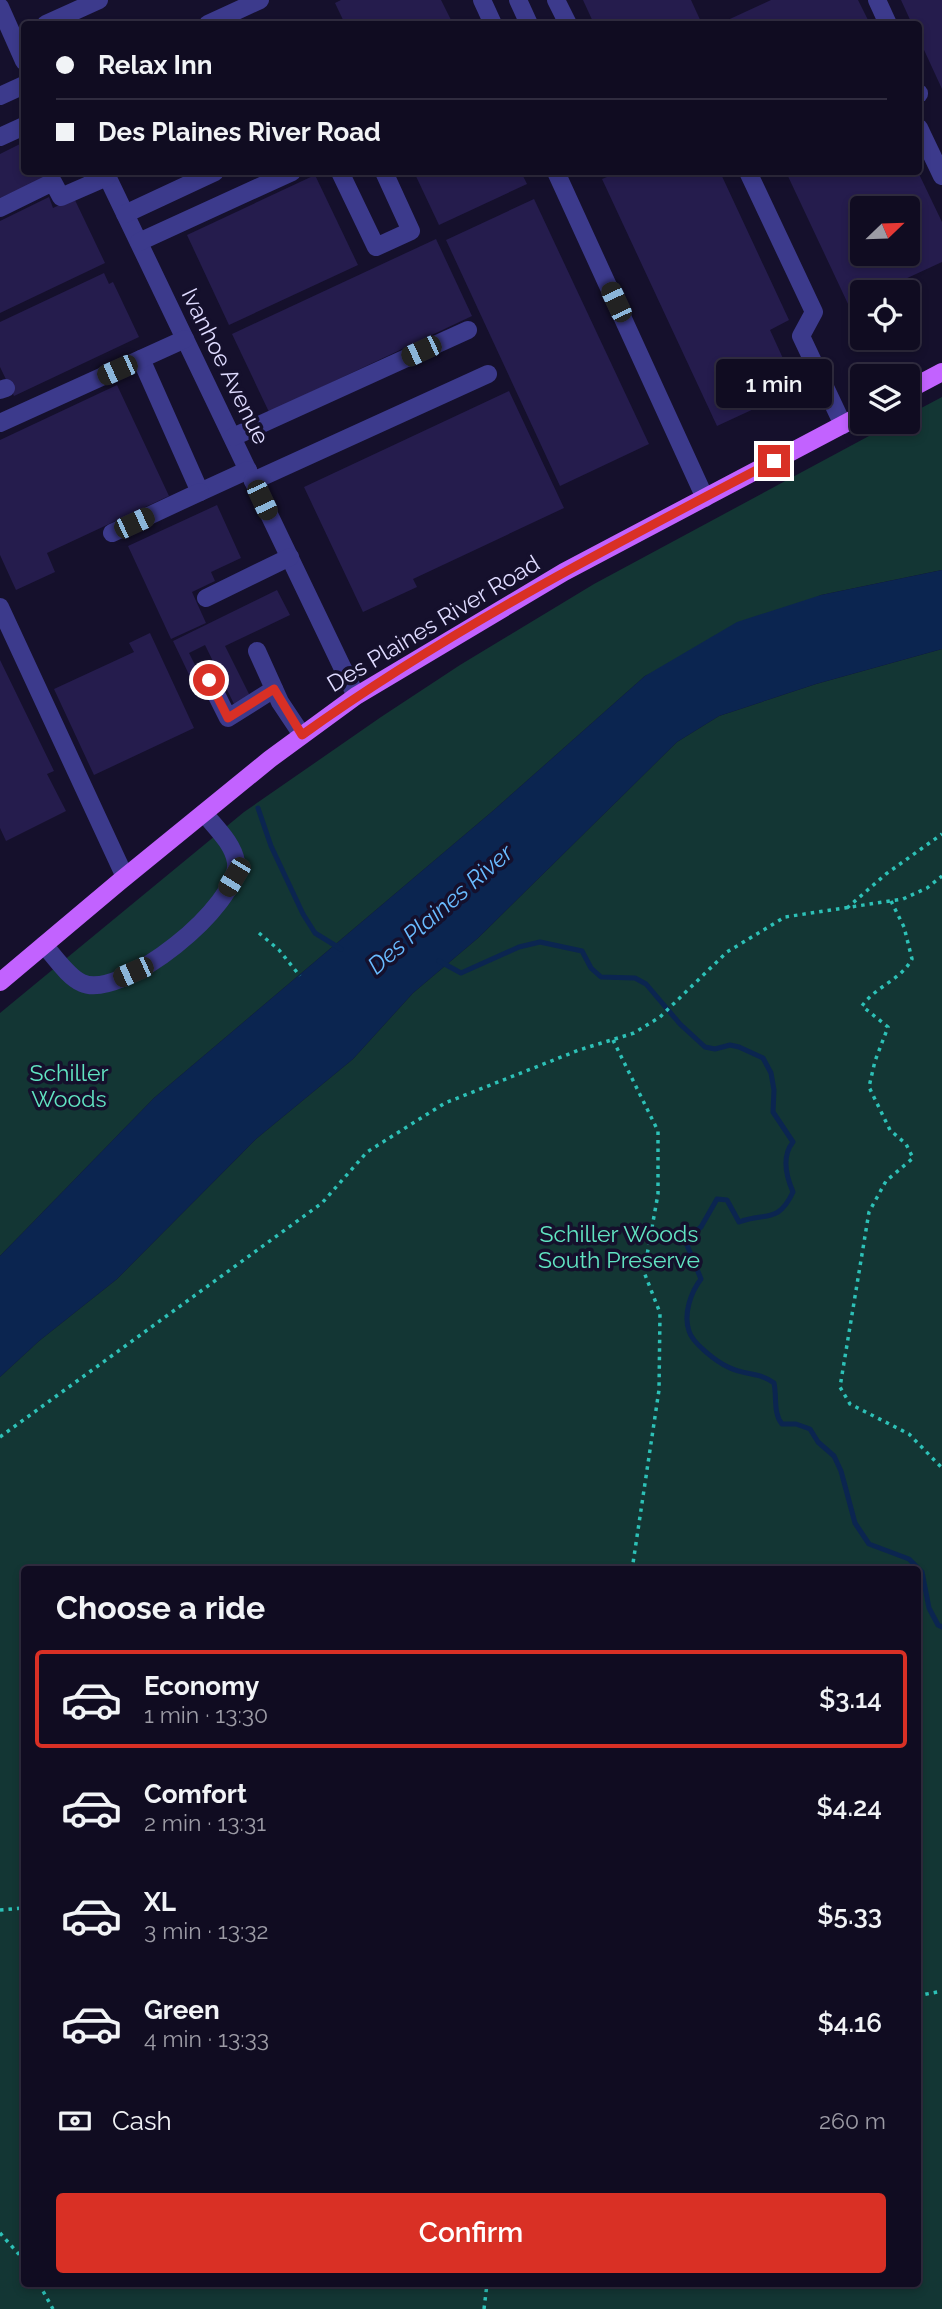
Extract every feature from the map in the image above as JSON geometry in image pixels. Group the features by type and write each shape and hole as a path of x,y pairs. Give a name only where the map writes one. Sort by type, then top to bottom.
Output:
{"main road":[{"path":"920,384 942,372"},
{"name":"Des Plaines River Road","path":"0,982 204,813 356,696 564,572 850,421"}],"street":[{"path":"53,21 99,0"},
{"path":"214,21 260,0"},
{"path":"482,0 492,21"},
{"path":"518,0 528,21"},
{"path":"556,0 566,21"},
{"path":"877,0 887,21"},
{"path":"0,7 19,36"},
{"path":"0,96 21,86"},
{"path":"0,137 21,127"},
{"path":"922,134 942,176"},
{"path":"0,208 53,182 61,197 104,175"},
{"name":"Ivanhoe Avenue","path":"106,175 356,696"},
{"path":"125,214 209,175"},
{"path":"139,242 285,175"},
{"path":"341,175 376,247 411,231 385,175"},
{"path":"561,175 705,498"},
{"path":"749,175 814,312 801,336 843,425"},
{"path":"233,437 468,330"},
{"path":"0,423 186,339"},
{"path":"141,359 200,492"},
{"path":"112,533 200,492 251,475 488,374"},
{"path":"206,598 290,557"},
{"path":"0,607 125,877"},
{"path":"257,651 274,689 302,735"},
{"path":"209,680 228,718 274,689"},
{"path":"44,945 81,983 91,985 147,966 172,950 206,917 234,877 236,864 233,853 204,813"}],"path":[{"path":"846,908 886,874 942,834"},
{"path":"0,1437 322,1203 367,1152 445,1103 579,1050 634,1033 660,1017 727,952 785,917 903,900 927,888 942,876"},
{"path":"891,901 904,927 912,959 906,971 869,995 862,1006 888,1027 874,1061 869,1087 890,1130 906,1144 913,1158 886,1181 869,1212 840,1387 850,1404 909,1434 942,1468"},
{"path":"259,933 279,950 300,976"},
{"path":"613,1040 658,1131 658,1194 644,1272 660,1313 659,1390 633,1566"},
{"path":"0,1910 21,1908"},
{"path":"921,1995 942,1991"},
{"path":"0,2232 21,2256"},
{"path":"41,2287 53,2309"},
{"path":"484,2309 487,2287"}],"green space":[{"name":"Schiller Woods","path":"942,397 942,570 821,595 645,676 494,810 154,1098 0,1256 0,1013 244,812 460,665 594,584 873,434 920,434 920,409"},
{"name":"Schiller Woods South Preserve","path":"942,649 942,2309 0,2309 0,1377 39,1341 117,1279 256,1139 353,1059 413,993 478,938 677,742 719,716 816,684"}],"water":[{"name":"Des Plaines River","path":"942,570 942,649 816,684 719,716 677,742 478,938 413,993 353,1059 256,1139 117,1279 39,1341 0,1377 0,1256 154,1098 494,810 645,676 737,622 821,595"}],"building":[{"path":"341,0 441,0 452,21 344,21 335,3"},
{"path":"583,0 691,0 701,21 593,21"},
{"path":"771,0 858,0 868,21 726,21"},
{"path":"901,0 942,0 942,89 922,46 922,21 911,21"},
{"path":"21,144 21,175 50,175 0,198 0,154"},
{"path":"315,175 358,265 229,325 187,235"},
{"path":"415,175 522,175 527,184 439,225"},
{"path":"612,175 721,175 789,320 770,330 797,389 717,426 602,179"},
{"path":"787,175 919,175 942,222 942,262 903,280 850,280 849,306"},
{"path":"49,197 53,208 74,198 105,263 0,313 0,221"},
{"path":"534,199 649,444 560,486 446,240"},
{"path":"436,239 472,316 269,412 232,334"},
{"path":"104,273 109,284 113,282 139,337 14,396 0,367 0,322"},
{"path":"117,385 169,496 47,553 55,572 16,590 0,555 0,440"},
{"path":"509,391 564,508 413,579 417,587 363,612 304,487"},
{"path":"217,505 241,558 211,572 215,581 192,592 206,623 171,639 128,546"},
{"path":"277,590 290,615 225,646 250,696 234,704 205,645 189,653 203,681 194,685 173,641"},
{"path":"150,633 194,728 94,775 54,689 134,652 129,643"},
{"path":"0,660 54,771 47,774 66,811 6,841 0,828"}],"waterway":[{"path":"258,808 271,846 303,914 315,933 341,949"},
{"path":"439,961 461,973 519,947 540,942 582,951 591,968 601,977 635,978 646,984 680,1024 705,1047 715,1049 730,1045 763,1058 771,1073 774,1090 773,1112 793,1142 786,1160 788,1180 793,1192 782,1209 776,1213 739,1222 727,1200 717,1199 701,1227 685,1240 701,1279 689,1304 689,1331 700,1346 723,1365 774,1383 776,1410 782,1424 796,1424 810,1429 818,1442 834,1456 841,1471 855,1523 869,1544 909,1559 916,1566"},
{"path":"921,1571 929,1608 938,1625 942,1627"}],"route":[{"path":"209,680 228,718 274,689 302,735 356,696 564,572 774,461"}]}
